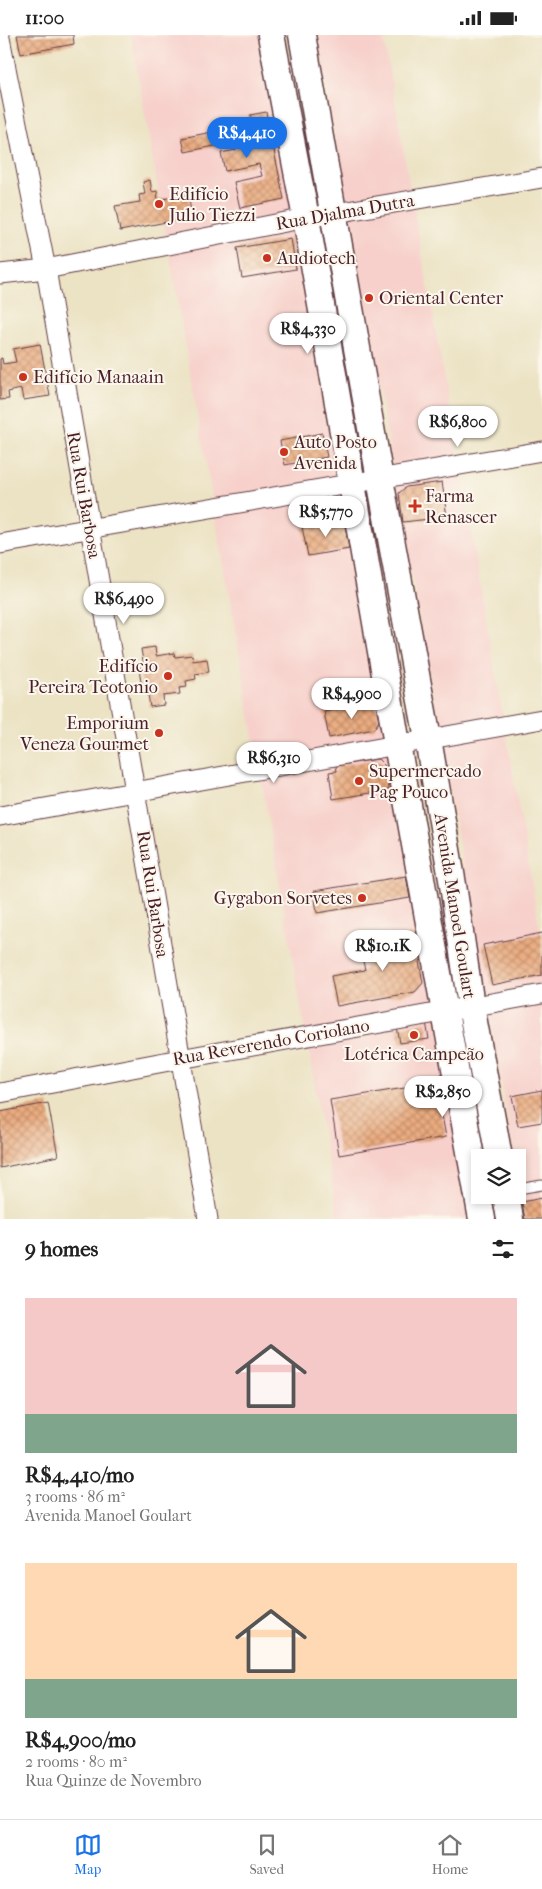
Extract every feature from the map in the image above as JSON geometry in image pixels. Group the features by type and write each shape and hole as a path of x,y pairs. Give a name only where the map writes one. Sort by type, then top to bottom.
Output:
{"main road":[{"name":"Avenida Manoel Goulart","path":"272,35 306,218 396,745 482,1219"},
{"name":"Avenida Manoel Goulart","path":"302,35 332,213 428,739 471,1006 498,1149"},
{"path":"508,1204 510,1219"}],"street":[{"name":"Rua Rui Barbosa","path":"0,38 46,269 208,1219"},
{"name":"Rua Djalma Dutra","path":"0,275 46,269 332,213 542,178"},
{"path":"0,544 542,451"},
{"path":"0,816 542,719"},
{"name":"Rua Reverendo Coriolano","path":"0,1093 542,994"}],"lane":[{"path":"526,1188 542,1185"}],"shaded area":[{"path":"131,35 261,35 473,1219 338,1219"},
{"path":"317,35 383,35 542,942 542,1219 525,1219 522,1204 526,1204 526,1149 513,1149"}],"building":[{"path":"17,35 73,35 74,44 21,54"},
{"path":"266,112 284,199 240,208 234,182 262,176 259,164 225,171 221,153 236,150 234,142 185,152 182,138 252,124 250,115"},
{"name":"Edifício Julio Tiezzi","path":"150,180 152,192 157,191 158,200 188,194 192,217 120,231 115,206 140,202 139,195 145,194 143,182"},
{"name":"Audiotech","path":"291,239 296,269 242,278 237,248"},
{"name":"Edifício Manaain","path":"40,344 50,396 23,400 21,389 8,392 9,399 0,400 0,359 2,358 3,364 16,362 13,349"},
{"path":"322,433 327,457 285,465 280,441"},
{"name":"Farma Renascer","path":"442,482 447,517 403,522 399,493 406,487"},
{"path":"344,520 349,549 308,556 302,527"},
{"name":"Edifício Pereira Teotonio","path":"155,647 156,656 174,653 175,657 192,655 193,661 207,659 209,672 195,674 196,679 186,681 187,687 179,688 180,694 163,696 164,705 150,707 147,688 142,689 139,668 144,667 141,649"},
{"path":"375,701 379,721 374,729 329,738 324,712"},
{"name":"Supermercado Pag Pouco","path":"378,759 385,766 389,790 333,799 329,772 337,771 336,766"},
{"path":"406,876 410,898 317,913 314,891"},
{"path":"419,933 424,960 419,961 423,983 415,992 337,1006 331,976 365,970 361,952 369,950 368,942"},
{"path":"542,933 542,975 492,985 483,945"},
{"name":"Lotérica Campeão","path":"426,1022 429,1039 400,1043 397,1027"},
{"path":"436,1083 446,1137 339,1155 330,1100"},
{"path":"542,1090 542,1122 518,1126 512,1096"},
{"path":"48,1103 58,1156 0,1168 0,1112"},
{"path":"542,1198 542,1219 525,1219 522,1204 526,1204 526,1201"}],"place":[{"name":"Edifício Julio Tiezzi","path":"159,204"},
{"name":"Audiotech","path":"267,258"},
{"name":"Oriental Center","path":"369,298"},
{"name":"Edifício Manaain","path":"23,377"},
{"name":"Auto Posto Avenida","path":"284,452"},
{"name":"Farma Renascer","path":"415,506"},
{"name":"Edifício Pereira Teotonio","path":"168,676"},
{"name":"Emporium Veneza Gourmet","path":"159,733"},
{"name":"Supermercado Pag Pouco","path":"359,781"},
{"name":"Gygabon Sorvetes","path":"362,898"},
{"name":"Lotérica Campeão","path":"414,1035"}]}
